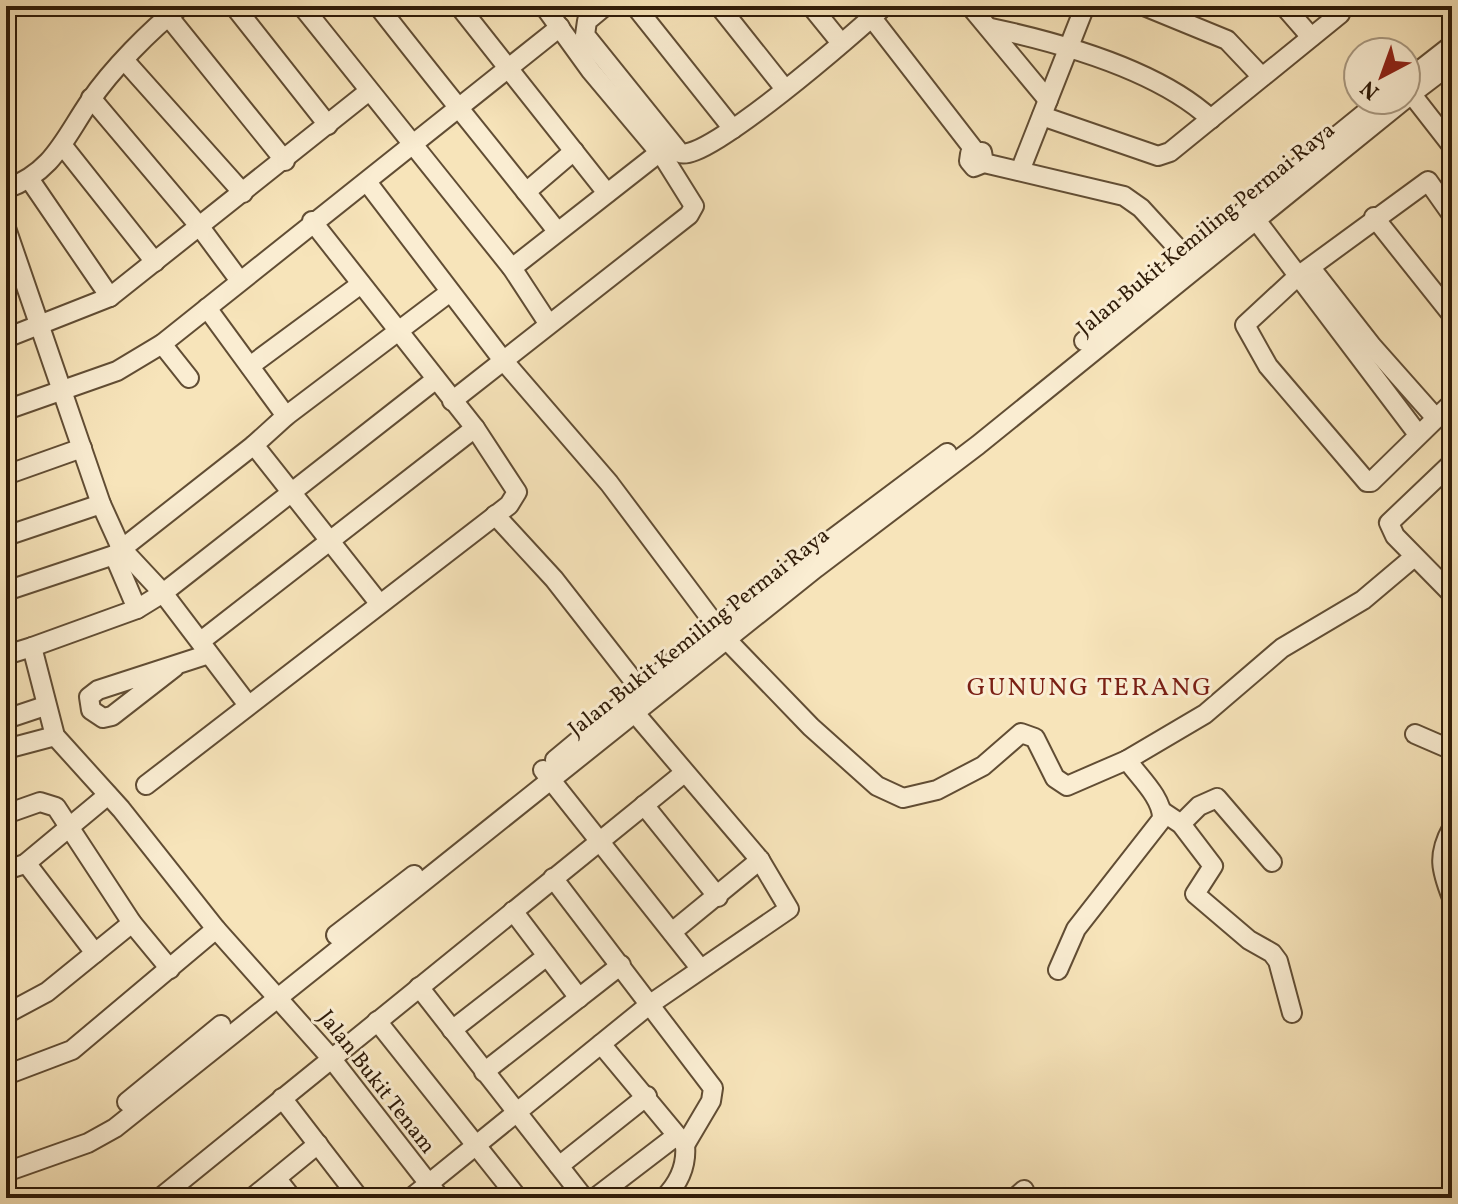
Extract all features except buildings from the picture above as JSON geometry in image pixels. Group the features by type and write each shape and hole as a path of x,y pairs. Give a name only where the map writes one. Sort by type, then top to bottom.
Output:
{"street":[{"path":"234,6 328,125"},
{"path":"303,6 411,146 512,268 548,323"},
{"path":"378,6 455,108 557,231"},
{"path":"459,6 607,193"},
{"path":"452,401 692,211 690,196 660,152 591,71 544,6"},
{"path":"605,6 587,21 585,35 680,153 688,156 705,149 785,89 878,12 980,157 1020,171 1124,196 1141,208 1192,263"},
{"path":"635,6 733,129"},
{"path":"719,6 785,89"},
{"path":"811,6 841,43"},
{"path":"970,6 991,28 1045,108 1158,156 1170,152 1340,14"},
{"path":"1020,171 1085,6"},
{"path":"1144,6 1227,40 1262,77"},
{"path":"1284,6 1311,37"},
{"path":"6,189 30,180 63,146 91,98 175,11 285,161"},
{"path":"6,410 117,371 162,344 312,221 367,182 455,108 560,27"},
{"path":"991,28 1068,49 1159,83 1187,97 1211,119"},
{"name":"Jalan Bukit Kemiling Permai Raya","path":"1422,76 1452,45"},
{"path":"125,61 243,193"},
{"name":"Jalan Bukit Kemiling Permai Raya","path":"1422,82 1452,63"},
{"path":"6,338 110,297 285,161 369,91"},
{"path":"91,98 200,227 240,281"},
{"path":"1422,110 1452,146"},
{"name":"Jalan Bukit Kemiling Permai Raya","path":"547,775 640,689 721,633 1192,263 1362,116"},
{"name":"Jalan Bukit Kemiling Permai Raya","path":"1192,263 1256,220 1379,116"},
{"path":"63,146 155,262"},
{"path":"526,192 574,151"},
{"path":"512,268 660,152"},
{"path":"30,180 110,297"},
{"path":"1452,215 1428,181 1374,217 1304,272 1245,325 1268,366 1363,481 1371,482 1417,433 1452,403"},
{"path":"367,182 502,359 609,483 721,633 830,744 877,786 903,798 937,790 983,766 1021,733 1035,738 1055,778 1067,786 1127,760 1205,714 1282,648 1363,600 1414,557"},
{"path":"1374,217 1452,315"},
{"path":"1256,220 1304,272 1365,352 1417,433"},
{"path":"146,785 509,505 517,492 475,428 312,221"},
{"path":"6,228 14,274 40,327 137,609"},
{"path":"250,366 361,284"},
{"path":"6,591 117,551 254,445 286,416 450,292"},
{"path":"207,308 286,416"},
{"path":"162,344 189,378"},
{"path":"1365,352 1435,417"},
{"path":"6,655 137,609 163,593 435,380"},
{"path":"175,667 205,648 330,541 475,428"},
{"path":"254,445 379,603"},
{"path":"6,475 82,448"},
{"path":"1452,463 1389,523 1414,557 1452,594"},
{"path":"6,536 101,504"},
{"path":"495,515 554,579 640,689"},
{"path":"117,551 163,593 248,705"},
{"name":"Jalan Bukit Kemiling Permai Raya","path":"6,1172 88,1143 115,1128 274,991 462,838 634,712 721,633"},
{"path":"6,749 55,736 32,647"},
{"path":"6,719 45,706"},
{"path":"411,1198 434,1191 475,1145 649,1005 789,909 760,860 634,712"},
{"path":"1415,734 1452,750"},
{"name":"Jalan Bukit Tenam","path":"55,736 108,795 216,929 331,1058 434,1191"},
{"path":"1127,760 1163,812 1181,824 1213,866 1195,894 1249,940 1272,953 1278,961 1292,1013"},
{"path":"160,1198 684,773"},
{"path":"547,775 700,968"},
{"path":"6,870 25,864 108,795"},
{"path":"1181,824 1199,806 1217,798 1272,862"},
{"path":"6,814 40,802 49,803 70,828 132,923 170,969"},
{"path":"644,805 718,897"},
{"path":"1058,970 1076,929 1160,823 1163,812"},
{"path":"1452,828 1441,849 1440,869 1452,898"},
{"path":"672,932 760,860"},
{"path":"25,864 95,953"},
{"path":"553,878 713,1088 711,1101 681,1140 595,1198"},
{"path":"513,911 579,998"},
{"path":"6,1014 47,992 132,923"},
{"path":"6,1075 72,1050 216,929"},
{"path":"452,1030 547,956"},
{"path":"484,1072 621,965"},
{"path":"419,987 584,1198"},
{"name":"Jalan Bukit Kemiling Permai Raya","path":"6,1160 80,1134 107,1119 274,991"},
{"path":"377,1021 518,1198"},
{"path":"601,1044 681,1140 683,1168 676,1194"},
{"path":"559,1166 647,1096"},
{"path":"282,1098 359,1198"},
{"path":"252,1198 318,1144"},
{"path":"277,1179 292,1198"}],"district":[{"name":"GUNUNG TERANG","path":"1090,686"}]}
